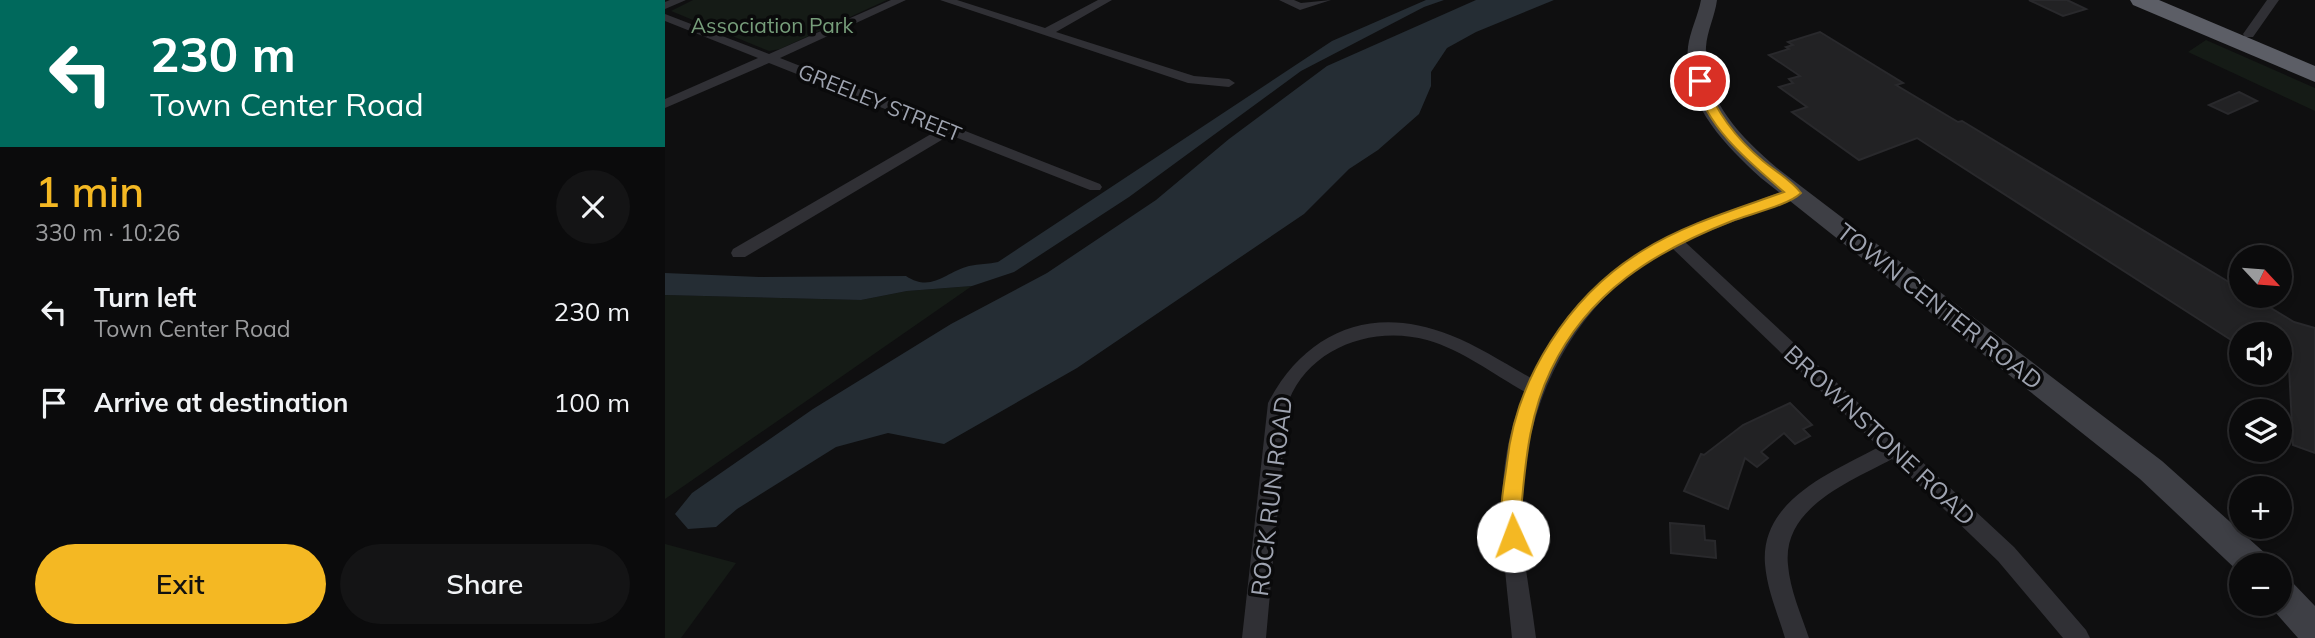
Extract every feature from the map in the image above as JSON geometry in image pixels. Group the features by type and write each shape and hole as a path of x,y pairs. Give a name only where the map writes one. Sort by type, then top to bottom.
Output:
{"highway":[{"path":"2141,0 2315,75"},
{"path":"2169,0 2315,62"}],"street":[{"path":"665,5 680,0"},
{"path":"665,104 900,0"},
{"path":"946,0 1193,80 1229,83"},
{"path":"1045,33 1106,0"},
{"path":"1285,0 1300,7 1325,0"},
{"path":"2249,34 2273,0"},
{"name":"TOWN CENTER ROAD","path":"1711,3 1697,47 1697,67 1704,95 1738,145 1794,193 2151,470 2240,553"},
{"name":"GREELEY STREET","path":"665,17 1095,187"},
{"path":"739,253 950,129"},
{"path":"1524,638 1511,511 1517,450 1534,388 1559,340 1590,300 1625,269 1673,240 1794,193"},
{"name":"BROWNSTONE ROAD","path":"1673,240 2007,554 2078,638"},
{"name":"ROCK RUN ROAD","path":"1254,638 1278,403 1284,386 1295,370 1311,355 1350,335 1404,329 1442,338 1534,388"},
{"path":"1797,638 1782,590 1777,559 1778,539 1786,522 1798,506 1894,448"},
{"path":"2292,606 2315,631"}],"green space":[{"name":"Association Park","path":"693,0 887,0 780,49 769,51 671,11"},
{"path":"2206,40 2315,88 2315,111 2188,52"},
{"path":"972,286 665,499 665,295 861,300 907,291"},
{"path":"665,544 736,563 681,638 665,638"}],"shaded area":[{"path":"1426,0 1444,0 1424,7 1301,71 1129,197 1014,272 972,286 907,291 861,300 665,295 665,273 759,277 906,276 915,281 931,282 969,266 998,262 1332,41"},
{"path":"1476,0 1554,0 1476,32 1447,48 1431,72 1431,86 1419,114 1378,150 1349,169 1304,214 1077,368 944,444 888,433 836,447 737,509 716,527 688,529 675,514 692,493 813,409 951,324 1047,273 1156,200 1229,139 1327,66"}],"building":[{"path":"2029,0 2067,0 2086,9 2063,16"},
{"path":"1820,32 1903,83 1896,85 1958,122 1962,121 2229,282 2229,308 2271,308 2294,322 2315,328 2315,453 2293,445 2290,385 2292,322 2229,322 2229,339 1917,138 1859,160 1792,112 1807,107 1779,87 1793,83 1789,79 1800,76 1769,55 1789,49 1786,47 1793,45 1788,42"},
{"path":"2239,92 2257,101 2228,114 2209,105"},
{"path":"1790,403 1812,425 1803,429 1810,436 1795,444 1784,433 1761,452 1768,458 1757,467 1745,458 1728,509 1684,491 1701,454 1704,455 1743,425"},
{"path":"1670,523 1704,526 1705,540 1715,541 1716,558 1671,553"}],"route":[{"path":"1513,536 1511,511 1517,450 1523,422 1543,369 1576,316 1607,284 1648,254 1673,240 1794,193 1738,145 1713,112 1700,81"}]}
